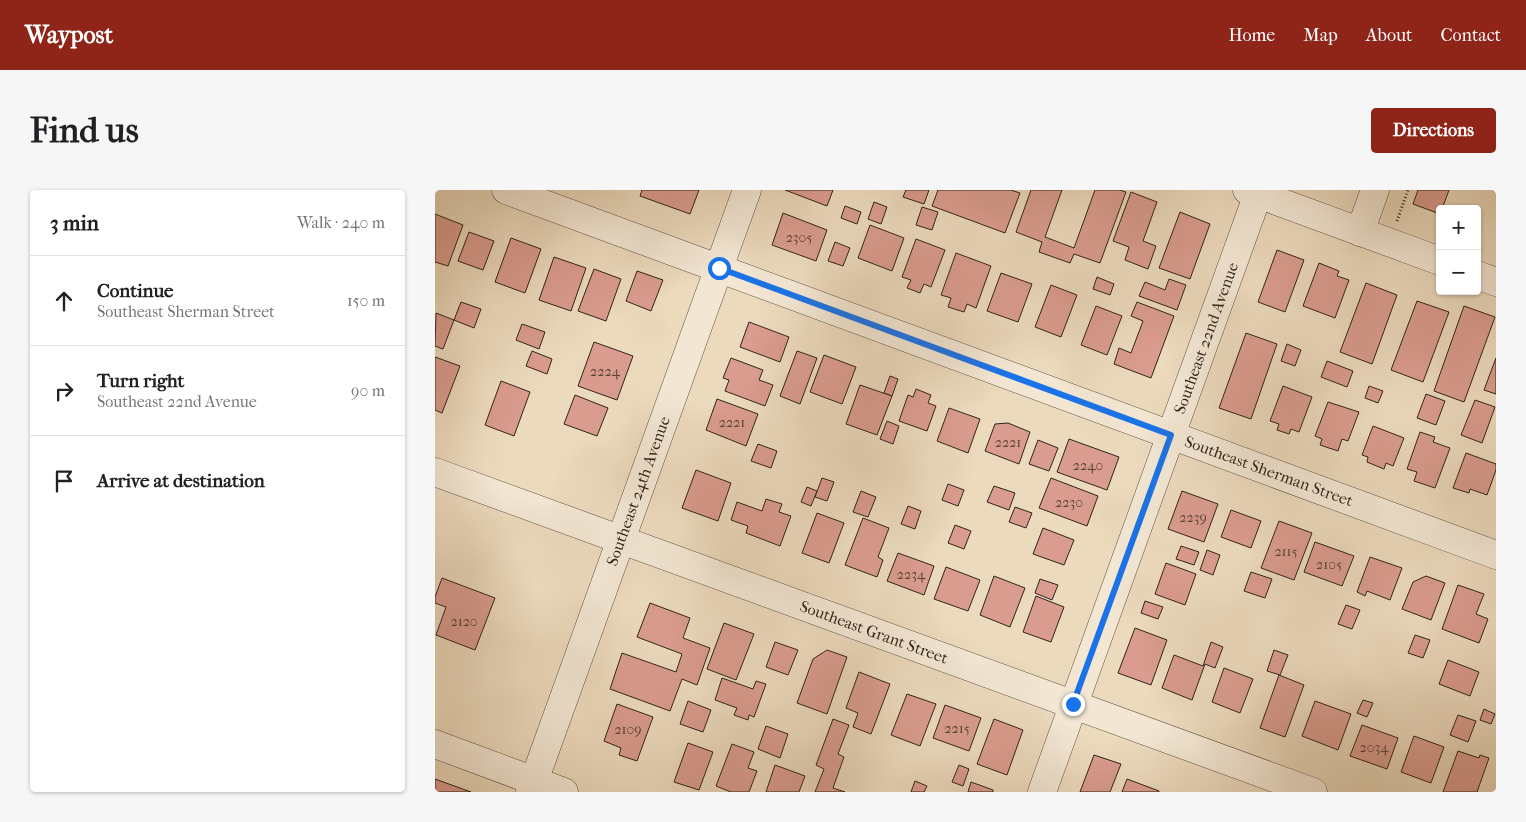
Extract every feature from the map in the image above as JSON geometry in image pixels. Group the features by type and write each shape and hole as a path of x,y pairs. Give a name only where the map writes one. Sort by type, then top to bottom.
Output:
{"street":[{"name":"Southeast Sherman Street","path":"506,190 1496,555"},
{"name":"Southeast 24th Avenue","path":"532,787 747,190"},
{"path":"1360,232 1375,190"},
{"path":"1253,192 1436,260"},
{"name":"Southeast 22nd Avenue","path":"1042,792 1171,435 1253,192"},
{"path":"1481,276 1496,282"},
{"name":"Southeast Grant Street","path":"435,472 1313,792"},
{"path":"435,744 532,787 564,792"}],"path":[{"path":"1395,224 1408,190"}],"building":[{"path":"642,190 699,190 690,214 640,196"},
{"path":"785,190 833,190 827,206"},
{"path":"906,190 929,190 924,204 903,197"},
{"path":"938,190 1011,190 1020,193 1005,233 932,206"},
{"path":"1031,190 1062,190 1045,237 1074,248 1095,190 1120,190 1126,192 1100,263 1074,254 1070,263 1039,252 1042,242 1016,232"},
{"path":"1418,190 1449,190 1443,205 1436,205 1436,213 1413,204"},
{"path":"1131,192 1157,202 1143,241 1156,246 1148,269 1125,260 1129,247 1113,241"},
{"path":"874,202 887,207 881,224 868,219"},
{"path":"845,206 861,212 857,224 841,218"},
{"path":"922,207 938,212 932,230 916,225"},
{"path":"1180,212 1210,224 1190,279 1159,268"},
{"path":"783,213 827,230 816,261 772,245"},
{"path":"435,214 463,225 448,266 435,262"},
{"path":"870,225 904,238 892,271 858,258"},
{"path":"469,232 494,241 483,270 458,261"},
{"path":"511,238 541,249 525,293 495,282"},
{"path":"916,239 945,250 931,287 924,284 920,293 907,288 911,280 902,277"},
{"path":"835,242 850,248 843,266 828,261"},
{"path":"1277,250 1304,260 1285,312 1258,302"},
{"path":"956,253 991,266 976,308 967,304 964,312 948,307 951,298 941,295"},
{"path":"554,257 586,268 571,311 539,300"},
{"path":"1319,263 1339,271 1337,276 1349,280 1335,318 1303,306"},
{"path":"594,269 621,279 606,321 578,311"},
{"path":"637,271 663,280 651,311 626,301"},
{"path":"1001,273 1032,284 1018,322 987,311"},
{"path":"1097,277 1114,284 1110,295 1093,289"},
{"path":"1169,279 1186,285 1177,310 1139,296 1145,282 1165,290"},
{"path":"1366,283 1397,295 1372,364 1340,352"},
{"path":"1051,285 1077,295 1061,337 1035,327"},
{"path":"1417,301 1449,312 1423,382 1391,370"},
{"path":"461,302 481,309 474,328 454,320"},
{"path":"1137,302 1174,316 1151,378 1114,364 1119,348 1131,353 1143,321 1131,316"},
{"path":"1096,306 1122,316 1107,355 1081,345"},
{"path":"1464,306 1495,317 1464,402 1434,391"},
{"path":"436,313 454,320 443,349 435,346"},
{"path":"749,322 789,337 780,362 740,347"},
{"path":"522,324 545,332 539,349 516,340"},
{"path":"1246,333 1277,344 1251,419 1219,408"},
{"path":"594,342 633,356 617,400 578,386"},
{"path":"1287,344 1301,350 1295,366 1281,361"},
{"path":"532,351 552,359 547,374 526,366"},
{"path":"797,351 817,358 800,404 780,396"},
{"path":"824,355 856,367 842,404 810,392"},
{"path":"435,357 460,366 442,413 435,410"},
{"path":"731,358 763,370 759,380 773,385 765,406 725,391 729,380 723,378"},
{"path":"1496,358 1496,394 1484,390"},
{"path":"1327,361 1353,371 1347,387 1321,377"},
{"path":"890,376 898,379 892,396 884,393"},
{"path":"501,381 530,392 514,436 485,425"},
{"path":"860,385 892,396 877,435 846,424"},
{"path":"1283,386 1312,397 1299,432 1291,429 1289,434 1277,430 1279,424 1270,421"},
{"path":"1369,386 1383,391 1378,403 1365,398"},
{"path":"916,389 931,395 928,403 936,406 927,431 899,421 908,395 913,397"},
{"path":"1426,394 1445,401 1436,425 1417,418"},
{"path":"575,395 608,408 597,436 564,424"},
{"path":"717,399 758,414 746,446 706,430"},
{"path":"1475,400 1495,407 1482,443 1461,435"},
{"path":"1328,402 1359,412 1348,441 1342,439 1338,451 1320,445 1322,439 1315,436"},
{"path":"949,408 980,419 968,453 937,441"},
{"path":"887,421 899,426 893,444 880,439"},
{"path":"1008,423 1030,432 1019,464 985,451 995,424"},
{"path":"1373,426 1404,438 1393,466 1386,463 1384,469 1367,462 1368,457 1362,455"},
{"path":"1420,432 1435,437 1433,442 1450,448 1435,488 1414,481 1417,472 1407,469"},
{"path":"1069,439 1119,457 1107,490 1057,472"},
{"path":"1038,440 1058,448 1049,471 1029,464"},
{"path":"758,444 777,451 771,468 751,461"},
{"path":"1466,453 1496,464 1496,470 1487,495 1470,489 1469,493 1453,488"},
{"path":"696,470 731,483 718,521 682,508"},
{"path":"822,478 834,482 827,501 815,497"},
{"path":"1051,478 1098,496 1087,526 1039,508"},
{"path":"948,484 964,490 958,506 942,500"},
{"path":"994,486 1015,493 1009,510 987,502"},
{"path":"807,487 817,491 811,506 801,502"},
{"path":"861,491 876,497 868,517 853,512"},
{"path":"1182,491 1218,504 1204,542 1168,529"},
{"path":"766,499 782,504 779,512 791,516 780,546 746,533 748,526 731,520 737,502 762,511"},
{"path":"908,506 921,511 915,529 901,524"},
{"path":"1015,507 1032,513 1026,528 1009,522"},
{"path":"1231,510 1261,521 1251,548 1221,537"},
{"path":"817,513 844,523 829,563 802,553"},
{"path":"863,518 889,528 878,557 883,560 877,577 845,565"},
{"path":"1279,521 1312,533 1294,580 1261,568"},
{"path":"955,525 971,531 964,549 948,543"},
{"path":"1043,528 1074,540 1064,565 1033,554"},
{"path":"1315,542 1354,556 1342,586 1304,572"},
{"path":"1181,546 1199,552 1194,565 1176,559"},
{"path":"1207,550 1220,555 1213,575 1200,570"},
{"path":"898,553 934,566 924,595 887,581"},
{"path":"1370,557 1402,568 1390,600 1367,591 1365,596 1357,592"},
{"path":"1166,563 1196,574 1185,605 1155,594"},
{"path":"946,567 980,580 968,611 934,599"},
{"path":"1251,572 1272,579 1265,598 1244,591"},
{"path":"994,576 1025,588 1010,627 980,615"},
{"path":"1426,576 1445,583 1431,620 1402,609 1413,582"},
{"path":"442,578 495,598 475,650 436,635 446,607 435,603 435,597"},
{"path":"1040,579 1058,585 1052,600 1035,593"},
{"path":"1458,585 1484,594 1476,614 1488,619 1479,643 1442,629"},
{"path":"1036,596 1064,607 1051,642 1023,632"},
{"path":"1145,601 1163,607 1158,619 1141,613"},
{"path":"650,603 690,618 683,638 710,648 697,685 682,679 670,711 610,689 622,653 676,672 682,654 637,637"},
{"path":"1346,605 1360,610 1352,629 1338,624"},
{"path":"724,623 754,634 736,680 707,669"},
{"path":"1135,628 1167,640 1151,685 1118,673"},
{"path":"1415,635 1430,640 1423,658 1408,653"},
{"path":"775,642 798,650 788,675 766,667"},
{"path":"1211,642 1223,647 1215,668 1205,664 1192,700 1162,688 1174,655 1203,666"},
{"path":"827,650 847,657 827,714 797,703 813,659"},
{"path":"1274,650 1288,655 1280,675 1267,671"},
{"path":"1448,660 1479,672 1470,696 1439,684"},
{"path":"1224,668 1253,679 1240,713 1212,702"},
{"path":"859,672 890,684 871,734 853,727 858,713 846,708"},
{"path":"1279,675 1304,685 1285,737 1260,728"},
{"path":"722,678 753,689 756,681 766,684 754,717 749,715 748,720 734,715 737,708 715,700"},
{"path":"907,694 936,704 920,746 891,735"},
{"path":"1363,700 1373,703 1367,717 1357,713"},
{"path":"688,701 711,710 703,732 680,724"},
{"path":"1315,701 1351,714 1338,750 1302,736"},
{"path":"617,704 653,717 637,761 619,755 621,748 604,741"},
{"path":"945,705 981,718 969,751 933,738"},
{"path":"1484,709 1495,714 1491,724 1480,720"},
{"path":"1458,715 1476,721 1468,742 1450,735"},
{"path":"833,719 849,725 838,754 844,757 833,788 845,792 815,792 824,769 816,765"},
{"path":"994,719 1023,730 1007,775 977,764"},
{"path":"1362,725 1398,738 1387,769 1350,756"},
{"path":"766,726 788,734 780,758 758,749"},
{"path":"1414,736 1444,747 1431,783 1401,772"},
{"path":"688,743 713,752 699,790 674,782"},
{"path":"732,744 754,752 748,768 757,771 749,792 731,792 716,786"},
{"path":"1458,751 1479,758 1480,755 1489,758 1477,792 1443,792"},
{"path":"1094,755 1121,764 1110,792 1080,792"},
{"path":"775,765 805,776 799,792 766,792"},
{"path":"959,765 969,769 963,786 952,782"},
{"path":"435,779 471,792 435,792"},
{"path":"1127,779 1159,791 1159,792 1122,792"},
{"path":"915,781 927,786 924,792 911,792"},
{"path":"971,782 993,790 993,792 968,792"}],"route":[{"path":"719,268 1171,435 1073,704"}]}
